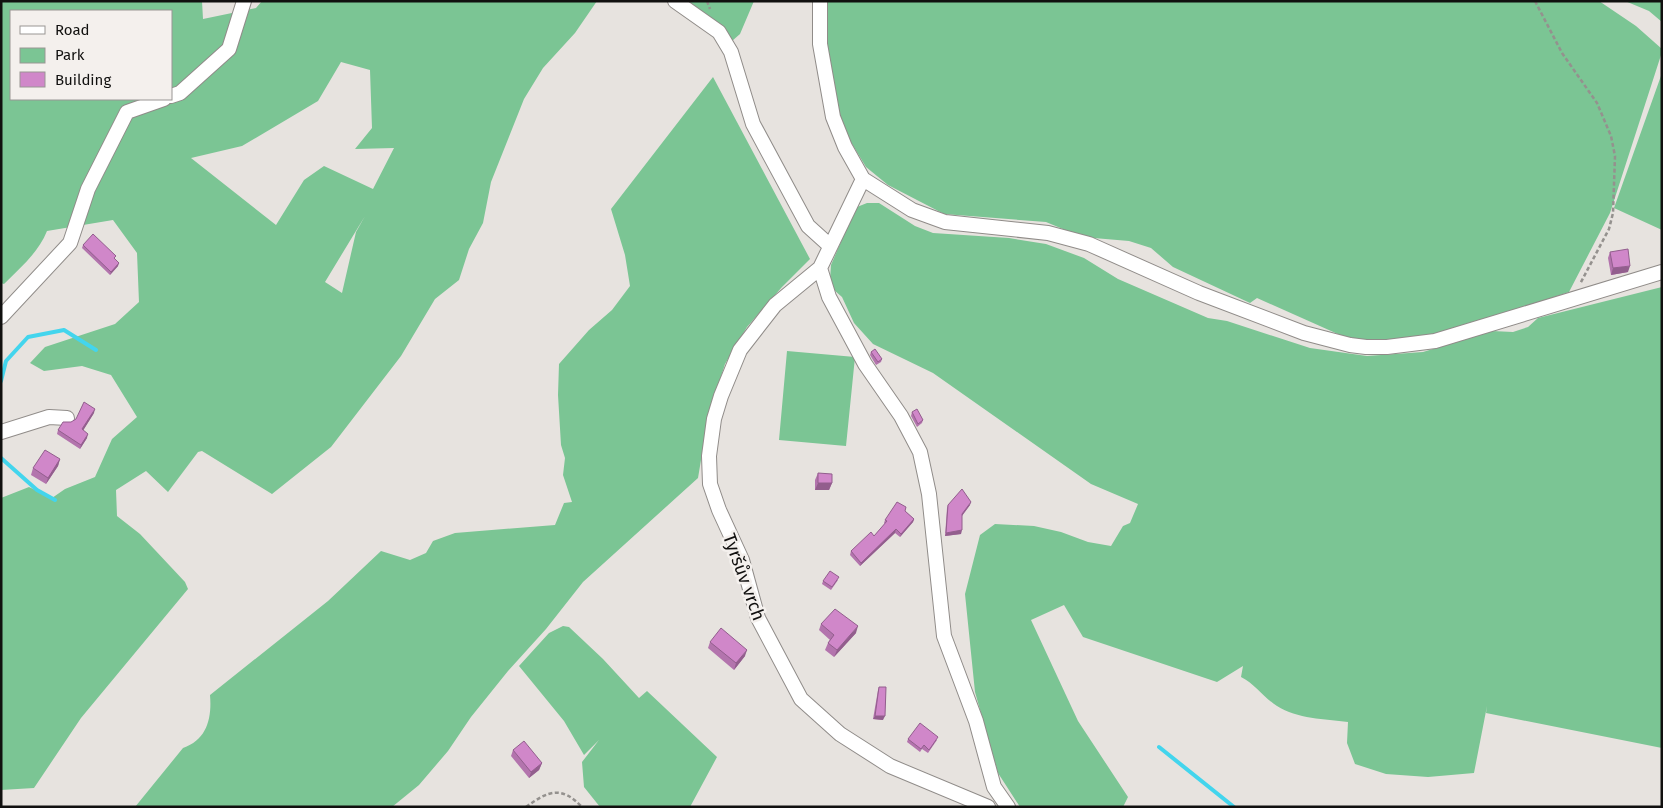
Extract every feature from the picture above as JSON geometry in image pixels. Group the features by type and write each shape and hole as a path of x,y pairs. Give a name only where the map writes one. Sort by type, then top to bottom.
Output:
{"street":[{"path":"172,96 180,93 229,49 244,1"},
{"path":"675,1 719,32 732,52 753,124 808,226 829,245"},
{"path":"820,1 820,44 833,117 844,148 863,179 926,215 945,222 1048,234 1089,244 1269,320 1304,333 1350,345 1387,347 1435,341 1662,272"},
{"path":"1,317 70,243 88,189 127,112 161,100"},
{"name":"Tyršův vrch","path":"863,179 829,245 820,268 776,305 740,350 721,396 714,419 709,467 714,499 742,560 758,618 801,699 840,734 890,766 988,807"},
{"path":"820,268 829,297 865,364 901,416 920,452 926,469 944,636 976,721 994,787 1008,807"},
{"path":"1,432 49,418 67,418"}],"path":[{"path":"1536,1 1562,53 1597,103 1611,136 1614,156 1613,213 1609,229 1570,300"},
{"path":"526,807 538,798 554,791 568,794 582,807"}],"green space":[{"path":"1,1 202,1 203,19 256,8 262,1 597,1 575,33 543,68 524,99 491,182 483,223 469,249 459,280 435,299 401,356 331,447 272,494 202,451 198,452 168,492 146,471 116,490 117,516 140,534 185,582 188,589 81,718 34,788 1,790 1,498 29,487 52,498 65,489 95,477 112,439 137,417 111,375 82,366 44,371 30,363 45,347 115,324 139,302 137,253 113,220 47,231 39,246 4,284 1,283","holes":["341,62 370,70 372,128 355,149 394,148 373,189 324,166 304,180 276,225 191,158 242,146 318,101","365,216 356,232 342,293 325,282"]},
{"path":"688,1 754,1 740,34 732,41 714,20"},
{"path":"824,1 1599,1 1636,26 1662,49 1662,52 1610,213 1569,292 1461,328 1405,340 1377,341 1349,339 1257,298 1250,303 1173,267 1151,248 1129,241 1082,237 1046,222 944,214 888,185 866,167 843,129 835,101 825,31"},
{"path":"1625,1 1662,1 1662,22 1649,11"},
{"path":"1662,73 1662,230 1614,208"},
{"path":"713,77 810,259 782,287 747,327 725,364 708,418 698,478 583,582 546,629 508,671 471,717 448,751 419,785 392,807 135,807 183,748 198,740 203,734 209,720 210,695 328,601 381,551 410,560 426,553 433,541 455,533 555,525 564,503 572,502 563,475 565,458 561,445 558,395 559,364 589,330 612,310 630,286 625,255 611,209"},
{"path":"867,203 879,203 915,226 933,233 1009,238 1046,244 1084,258 1118,279 1208,318 1227,321 1310,348 1367,356 1423,352 1492,331 1513,332 1528,327 1538,318 1662,287 1662,748 1486,713 1487,706 1474,773 1428,777 1386,774 1355,764 1347,743 1348,722 1293,714 1277,706 1251,683 1241,677 1243,666 1217,682 1083,637 1064,605 1031,620 1078,721 1128,797 1123,807 1020,807 998,773 975,692 965,594 980,535 995,524 1034,526 1061,532 1088,542 1111,546 1123,526 1130,523 1138,504 1091,484 933,373 873,344 854,323 842,297 834,290 830,280 831,265 857,207"},
{"path":"787,351 855,357 846,446 779,440"},
{"path":"563,626 569,627 603,659 639,698 647,691 717,757 690,807 600,807 584,787 582,762 599,740 584,755 564,721 519,666 549,633"}],"building":[{"path":"93,234 116,256 114,258 119,263 111,272 83,245"},
{"path":"1628,249 1630,266 1613,268 1610,252"},
{"path":"875,349 882,359 878,362 871,352"},
{"path":"84,402 95,409 82,429 88,434 81,445 58,430 63,422 71,422 76,419"},
{"path":"917,409 923,420 918,424 912,412"},
{"path":"45,450 60,459 48,478 33,468"},
{"path":"818,473 832,474 832,483 818,483"},
{"path":"962,489 971,502 962,514 962,530 946,533 948,505"},
{"path":"897,502 906,507 905,511 914,519 901,534 896,529 861,563 851,551 871,532 874,536 887,521 885,520"},
{"path":"830,571 839,577 832,587 823,581"},
{"path":"835,609 858,626 837,650 828,643 834,635 821,624"},
{"path":"721,628 747,650 736,663 710,642"},
{"path":"879,687 886,687 885,716 875,716"},
{"path":"920,723 938,737 929,750 924,745 921,749 908,739"},
{"path":"524,741 542,763 531,772 513,750"}],"waterway":[{"path":"1,381 6,361 28,337 64,330 96,350"},
{"path":"1,458 37,490 55,500"},
{"path":"1159,747 1234,807"}]}
